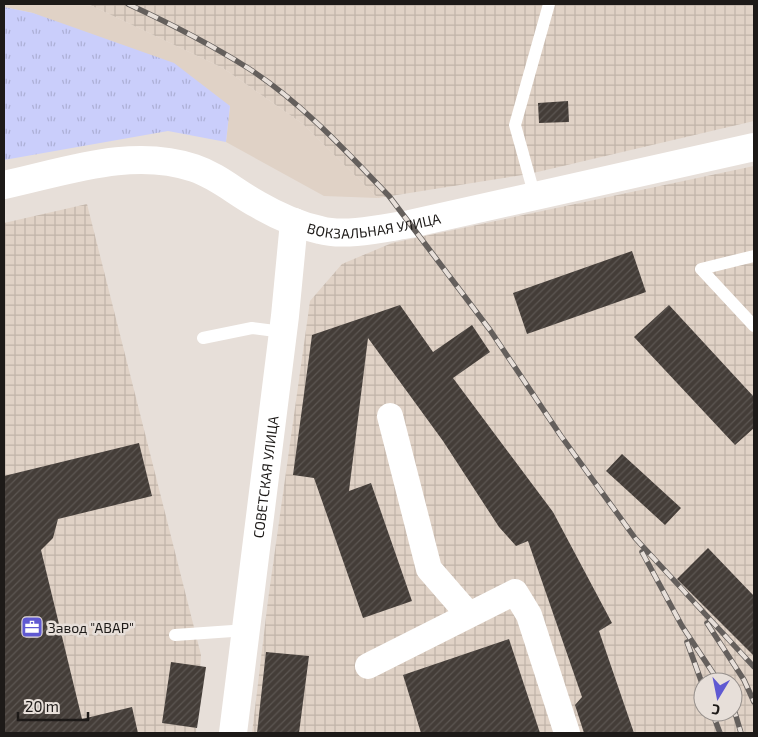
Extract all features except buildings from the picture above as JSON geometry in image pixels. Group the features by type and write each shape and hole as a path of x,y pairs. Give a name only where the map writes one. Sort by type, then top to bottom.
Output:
{"main road":[{"name":"ВОКЗАЛЬНАЯ УЛИЦА","path":"4,186 121,160 146,160 193,168 221,180 256,204 294,222 322,231 373,230 410,224 535,197 754,147"},
{"name":"СОВЕТСКАЯ УЛИЦА","path":"233,733 283,332 294,222"}],"street":[{"path":"390,416 429,569 469,615"},
{"path":"368,666 515,592 529,614 567,733"}],"lane":[{"path":"535,197 515,125 549,4"},
{"path":"754,256 701,269 754,326"},
{"path":"203,338 252,328 283,332"},
{"path":"175,635 247,630"}],"shaded area":[{"path":"4,4 88,4 223,68 303,124 378,198 324,196 226,142 230,106 33,13 4,7"},
{"path":"88,4 754,4 754,121 529,174 378,198 303,124 223,68"},
{"path":"754,166 754,733 252,733 268,600 310,301 342,264 392,243"},
{"path":"87,204 201,655 196,733 4,733 4,223"}],"green space":[{"path":"4,7 33,13 174,63 230,106 226,142 168,131 4,160"}],"railway":[{"path":"128,4 204,42 268,81 322,128 389,196 490,330 561,436 635,538 754,667"},
{"path":"642,552 682,626 712,672"},
{"path":"707,623 744,680 754,702"},
{"path":"687,642 698,672"},
{"path":"716,722 720,733"},
{"path":"738,722 741,733"}],"place":[{"name":"Завод \"АВАР\"","path":"32,627"}]}
